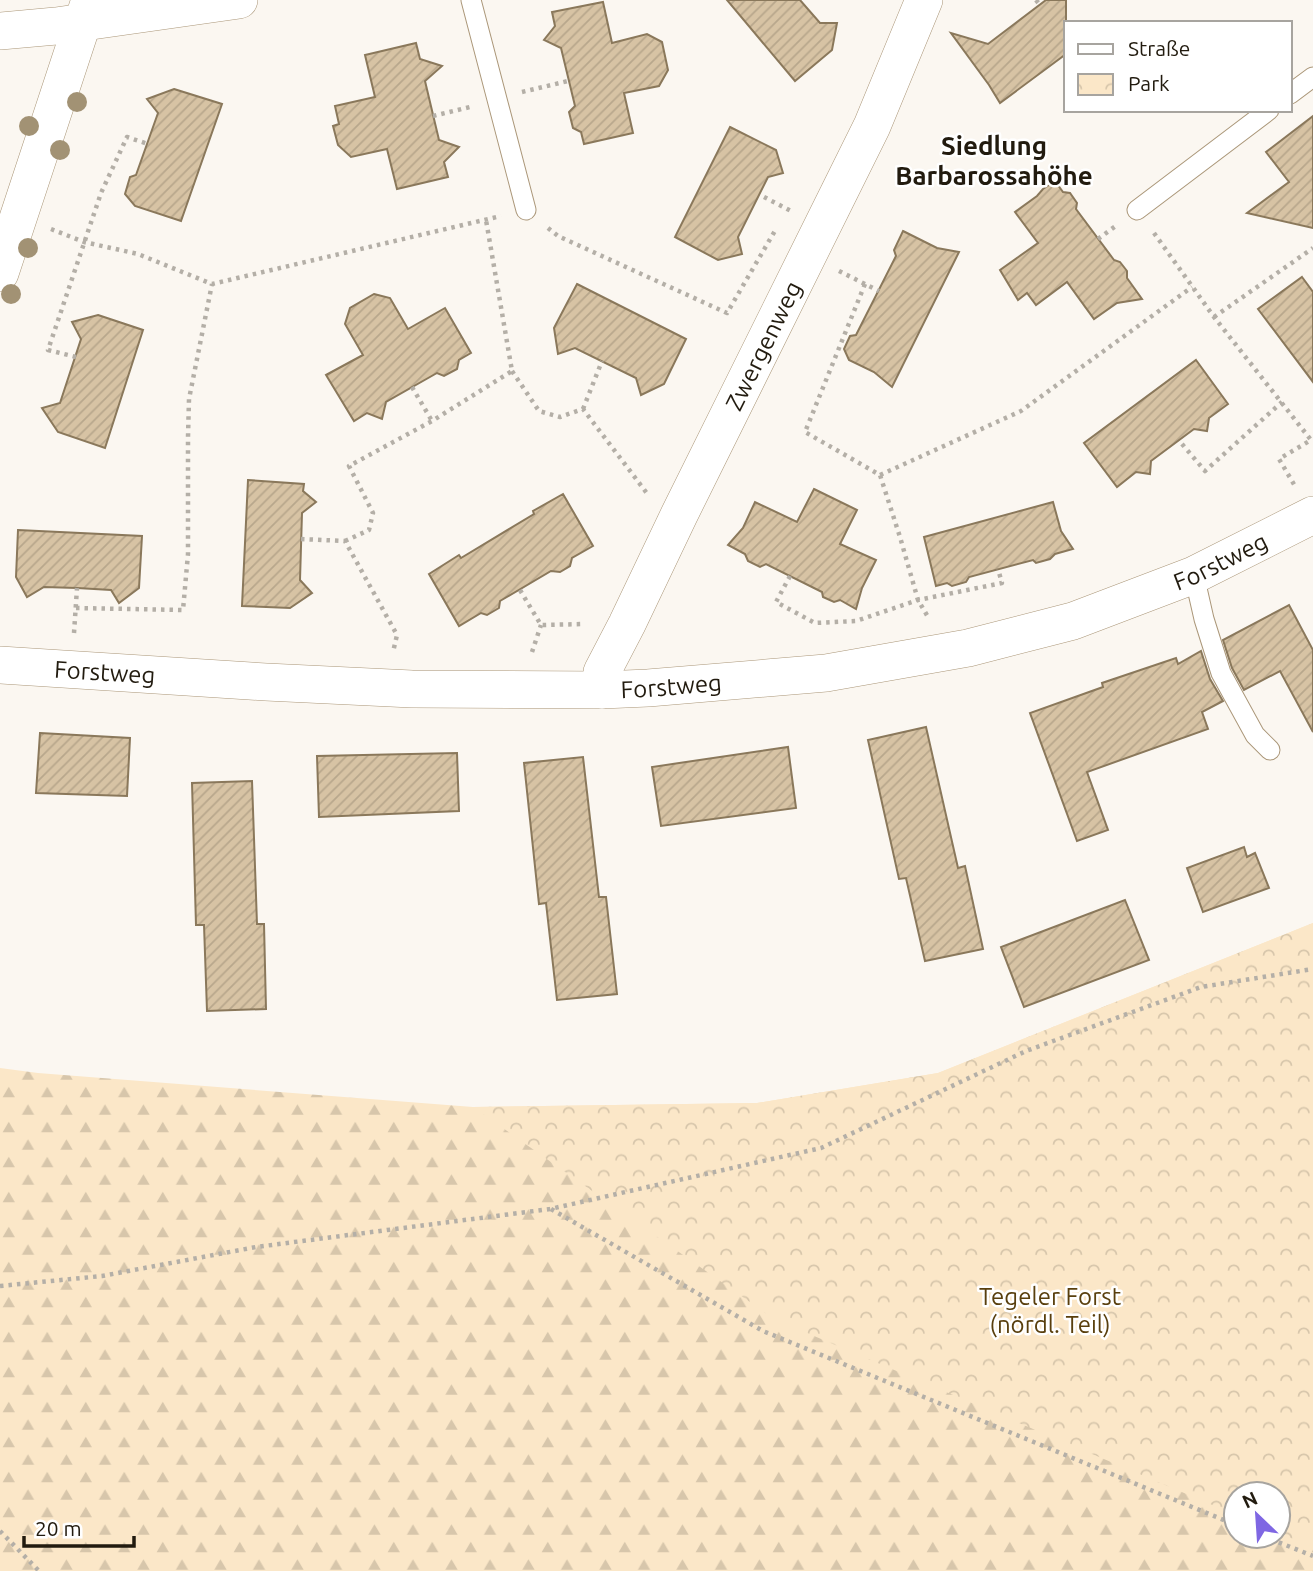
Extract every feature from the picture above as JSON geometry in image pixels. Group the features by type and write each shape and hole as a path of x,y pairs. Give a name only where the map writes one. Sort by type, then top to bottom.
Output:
{"street":[{"path":"0,31 87,11 239,0"},
{"name":"Zwergenweg","path":"602,690 602,672 872,126 924,0"},
{"path":"0,273 87,11"},
{"name":"Forstweg","path":"0,665 412,689 602,690 826,673 968,648 1073,621 1194,575 1305,502"}],"lane":[{"path":"471,0 526,210"},
{"path":"1292,93 1313,77"},
{"path":"1138,210 1266,112"},
{"path":"1194,575 1221,673 1255,735 1270,750"}],"path":[{"path":"530,90 568,81"},
{"path":"433,116 470,107"},
{"path":"76,357 48,350 83,242 101,193 127,137 148,144"},
{"path":"44,227 83,242 138,254 212,284 526,210 558,236 727,313 781,221"},
{"path":"486,220 512,371 539,411 560,417 583,409 602,361"},
{"path":"1214,317 1313,248"},
{"path":"1170,255 1214,317 1311,440 1279,459 1305,502"},
{"path":"76,608 183,610 188,554 189,399 212,284"},
{"path":"864,284 805,432 880,475 918,600"},
{"path":"880,475 1021,411 1192,287"},
{"path":"302,539 345,541 369,530 373,513 349,466 432,421 512,371"},
{"path":"412,387 432,421"},
{"path":"1182,444 1205,471 1282,402"},
{"path":"583,409 646,495"},
{"path":"345,541 397,635"},
{"path":"790,576 776,602 815,623 856,621 918,600 1002,583 998,569"},
{"path":"74,640 77,588"},
{"path":"520,590 541,625 530,658"},
{"path":"541,625 627,624"},
{"path":"0,1286 103,1276 256,1247 550,1209 821,1149 1026,1051 1176,996 1201,987 1313,969"},
{"path":"550,1209 763,1331 1222,1519"},
{"path":"0,1531 39,1571"},
{"path":"1292,1548 1313,1556"}],"green space":[{"name":"Tegeler Forst (nördl. Teil)","path":"1313,923 1313,1571 0,1571 0,1068 473,1107 757,1103 938,1073"},
{"path":"1313,923 1313,1547 1292,1539 1292,1480 1222,1480 1222,1509 774,1319 473,1107 757,1103 938,1073"}],"building":[{"path":"727,0 800,0 820,23 837,23 832,50 795,81"},
{"path":"1046,0 1066,0 1064,55 1000,103 951,33 988,44"},
{"path":"603,2 612,43 647,34 662,42 668,70 659,86 624,93 633,133 584,144 581,132 573,128 569,112 575,106 561,48 544,40 555,26 552,12"},
{"path":"416,43 420,59 442,66 425,81 439,140 459,147 444,162 448,177 397,189 387,149 351,157 338,145 333,126 339,124 335,106 375,97 365,55"},
{"path":"174,89 222,104 181,221 135,206 125,194 130,177 136,175 158,113 147,99"},
{"path":"1313,116 1313,228 1247,213 1289,182 1266,152"},
{"path":"730,127 776,150 783,173 768,177 738,237 742,254 718,260 675,237"},
{"path":"1055,181 1063,192 1070,193 1077,203 1076,209 1114,260 1120,262 1127,271 1127,278 1142,299 1117,303 1094,319 1067,282 1036,305 1027,293 1018,300 1000,270 1038,243 1015,212"},
{"path":"903,231 937,248 959,252 892,387 874,372 849,360 844,349 850,336 856,335 896,256 894,250"},
{"path":"1302,277 1313,292 1313,382 1258,309"},
{"path":"577,284 686,339 664,384 641,395 636,378 575,348 558,354 554,328"},
{"path":"374,294 390,298 408,329 445,308 471,353 459,360 457,369 444,376 437,373 386,402 382,419 367,413 354,421 326,375 363,355 345,324 350,308"},
{"path":"98,315 143,330 105,448 58,432 42,408 60,403 81,339 72,322"},
{"path":"1196,360 1228,404 1209,418 1207,431 1194,429 1151,461 1150,474 1136,472 1117,487 1084,443"},
{"path":"248,480 304,484 303,491 316,502 302,513 300,580 312,593 290,608 242,606"},
{"path":"814,489 857,510 840,544 876,560 862,588 856,609 840,600 834,602 823,597 822,592 766,564 760,567 748,561 745,554 728,545 743,528 755,502 797,522"},
{"path":"563,494 593,546 572,558 570,566 560,572 551,571 500,601 499,608 487,615 481,613 459,626 429,574 459,555 461,558"},
{"path":"1053,502 1061,531 1073,549 1036,563 1033,560 969,577 966,582 952,586 947,583 936,586 924,537"},
{"path":"18,530 142,536 139,588 119,603 111,590 44,587 27,597 16,577"},
{"path":"1289,605 1313,650 1313,732 1280,671 1244,690 1232,668 1223,640"},
{"path":"1201,651 1210,679 1223,701 1202,712 1208,729 1087,772 1108,830 1077,841 1030,713 1103,687 1102,683 1176,658 1178,664"},
{"path":"926,727 958,868 965,866 983,949 925,961 906,878 899,879 868,740"},
{"path":"40,733 130,738 127,796 36,793"},
{"path":"788,747 796,808 661,826 652,767"},
{"path":"457,753 459,811 319,817 317,756"},
{"path":"583,757 599,897 606,897 617,994 557,1000 546,903 539,904 524,763"},
{"path":"252,781 257,924 264,924 266,1009 207,1011 204,925 196,925 192,783"},
{"path":"1244,847 1247,857 1255,853 1269,888 1203,912 1187,868"},
{"path":"1125,900 1149,960 1024,1007 1001,947"}],"district":[{"name":"Siedlung Barbarossahöhe","path":"994,160"}]}
